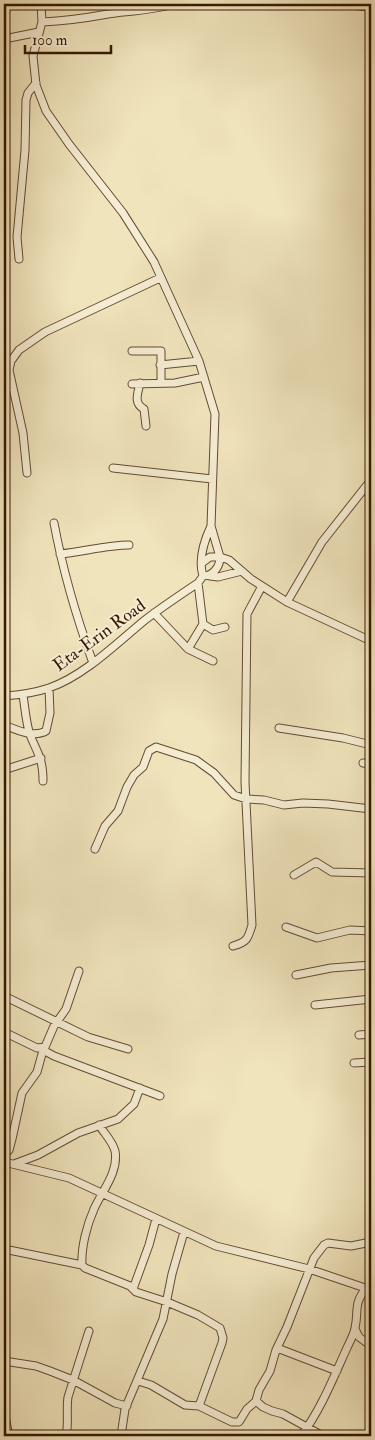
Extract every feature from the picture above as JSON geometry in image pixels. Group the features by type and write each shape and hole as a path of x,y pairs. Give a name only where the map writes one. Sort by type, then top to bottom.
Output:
{"street":[{"path":"41,4 42,22 33,56 36,83 46,111 69,144 123,213 154,262 200,361 215,414 212,526 220,557 220,562 204,578"},
{"path":"42,22 76,20 155,9 174,4"},
{"path":"337,4 371,7"},
{"path":"4,39 39,32"},
{"path":"18,259 17,237 25,150 26,100 28,93 36,83"},
{"path":"27,473 23,433 9,370 11,361 19,350 45,332 160,278"},
{"path":"132,351 161,351 161,382"},
{"path":"160,365 200,361"},
{"path":"132,384 176,383 204,377"},
{"path":"140,383 137,399 140,407 144,409 146,426"},
{"path":"113,468 212,479"},
{"path":"287,602 322,542 371,480"},
{"path":"54,523 76,615 93,663"},
{"path":"188,649 203,624 203,548 212,526"},
{"path":"60,554 86,552 106,547 129,546"},
{"path":"202,564 210,557 220,557 229,560 251,579 287,602 371,641"},
{"path":"204,578 218,577 242,571"},
{"name":"Eta-Erin Road","path":"4,696 23,695 49,688 70,677 93,663 154,613 204,578"},
{"path":"232,946 242,944 248,939 252,925 245,782 247,614 262,586"},
{"path":"154,613 188,649 213,661"},
{"path":"203,624 213,630 225,627"},
{"path":"4,725 30,734 46,731 49,720 49,688"},
{"path":"23,695 30,734 41,758 43,781"},
{"path":"279,728 342,738 371,745"},
{"path":"95,849 105,826 118,811 127,787 134,775 143,767 149,751 156,748 196,760 214,773 234,795 246,799 264,800 284,805 303,803 328,804 371,809"},
{"path":"4,770 41,758"},
{"path":"294,875 316,862 332,872 371,874"},
{"path":"286,927 317,938 350,930 371,931"},
{"path":"296,975 331,968 371,965"},
{"path":"4,1155 9,1150 22,1093 36,1072 44,1048 66,1009 79,970"},
{"path":"4,996 88,1037 128,1049"},
{"path":"315,1006 371,999"},
{"path":"4,1032 37,1048 44,1048 54,1056 160,1096"},
{"path":"359,1035 371,1034"},
{"path":"354,1063 371,1062"},
{"path":"14,1164 38,1155 78,1134 118,1119 134,1104 140,1088"},
{"path":"82,1265 86,1230 93,1210 111,1177 115,1152 99,1125"},
{"path":"4,1162 70,1178 216,1246 309,1269 369,1289"},
{"path":"133,1289 156,1219"},
{"path":"121,1436 127,1406 163,1319 172,1274 184,1232"},
{"path":"138,1381 151,1384 185,1405 199,1406 217,1416 237,1423 256,1401 259,1390 270,1371 277,1348 309,1269 320,1250 328,1243 351,1246 371,1242"},
{"path":"4,1249 82,1265 85,1268 130,1286 136,1292 198,1315 220,1328 223,1338 222,1343 199,1406"},
{"path":"301,1436 337,1371 355,1329 358,1298 352,1284"},
{"path":"358,1298 369,1289"},
{"path":"355,1329 360,1337 371,1346"},
{"path":"66,1436 68,1397 89,1331"},
{"path":"277,1348 337,1371"},
{"path":"4,1361 36,1366 73,1380 115,1403 127,1406"},
{"path":"256,1401 263,1407 283,1414 323,1436"},
{"path":"4,1412 9,1436"}]}
